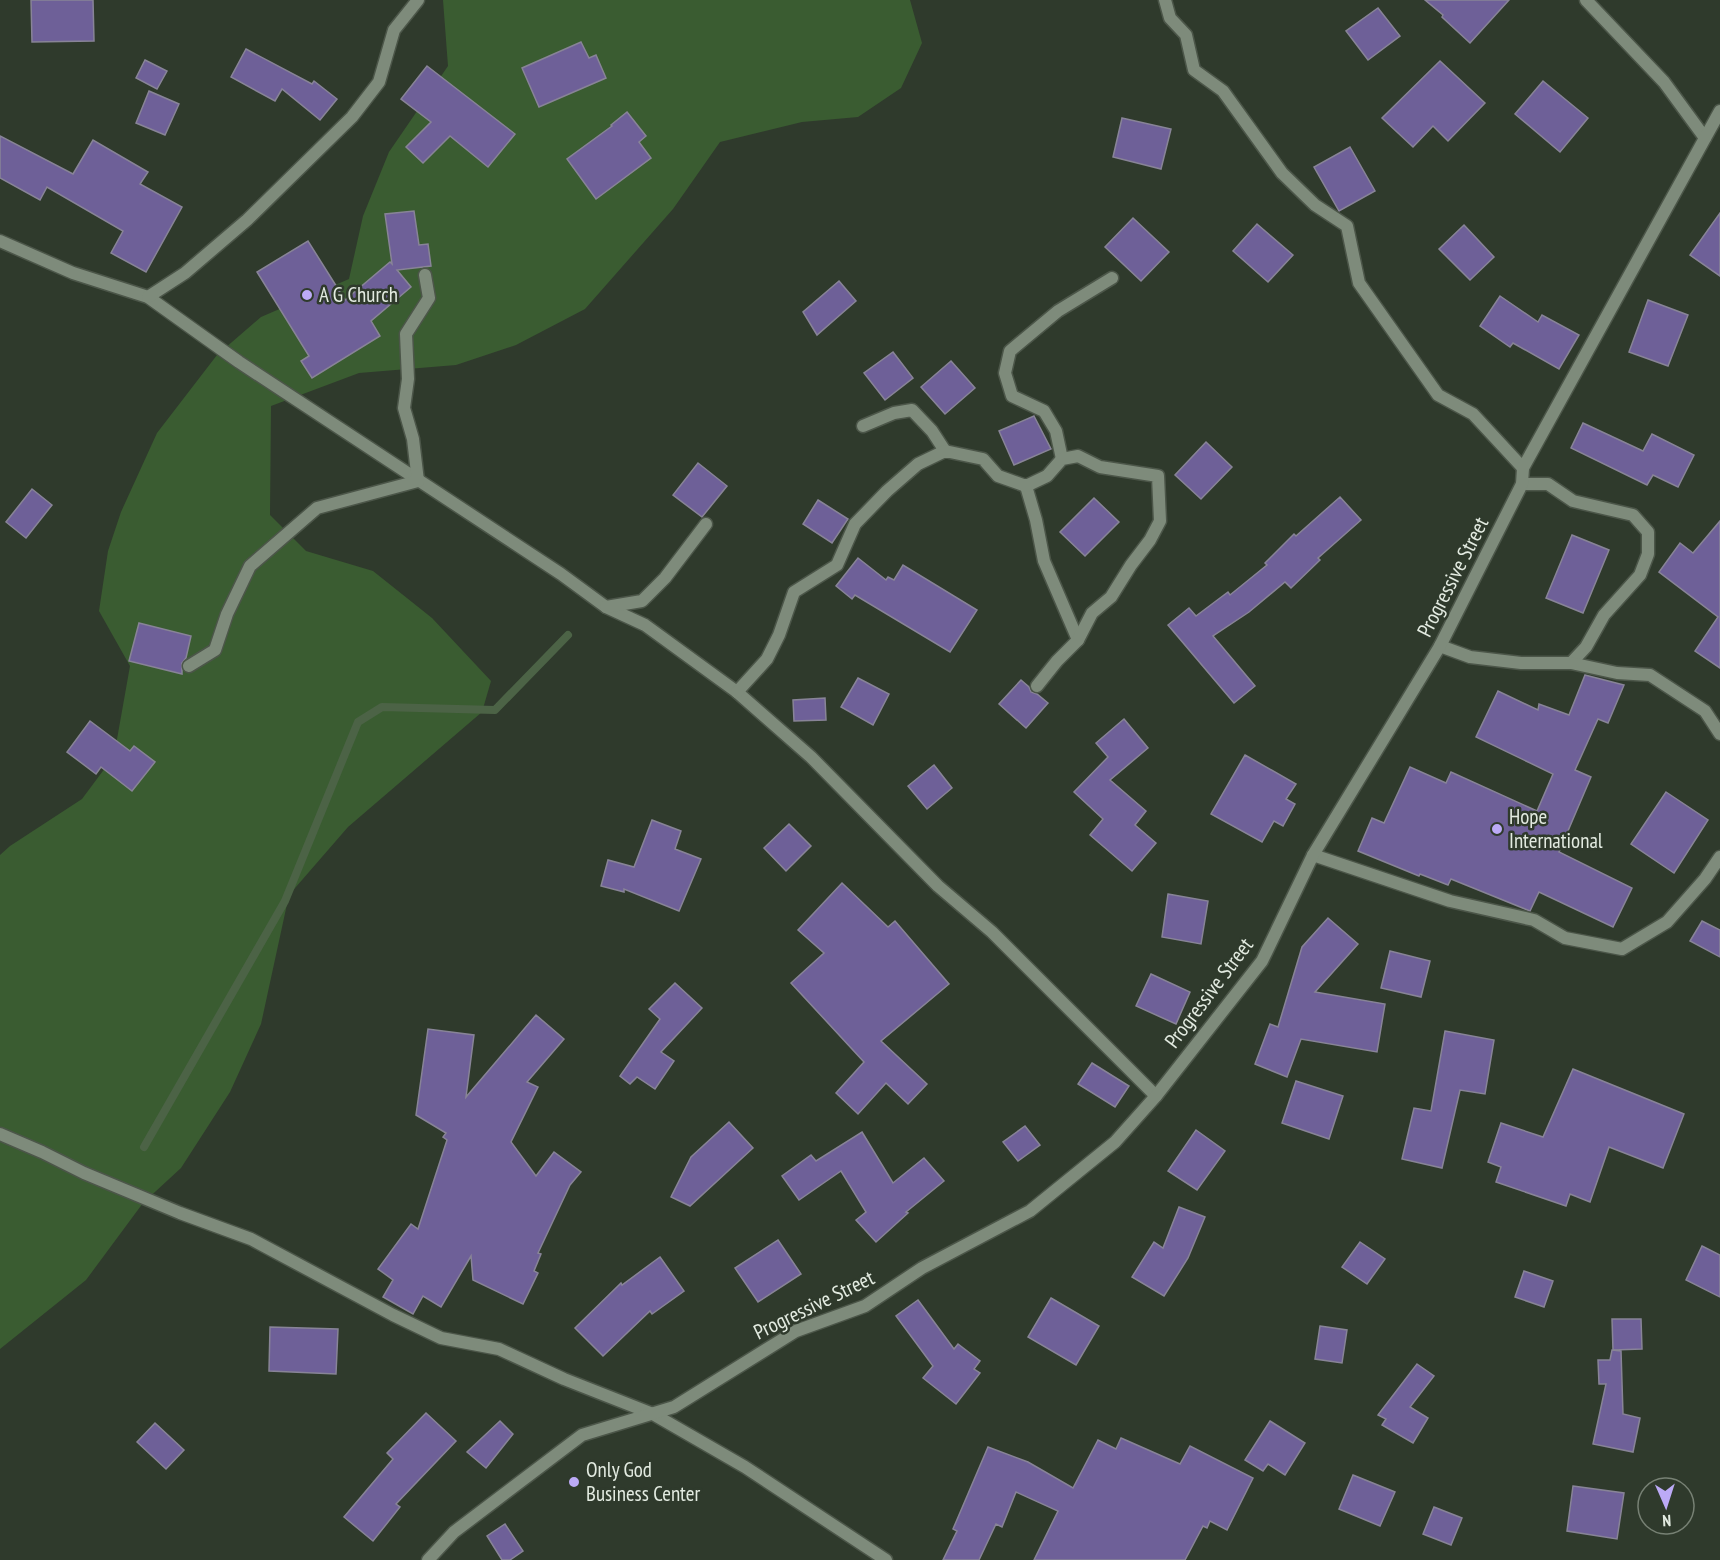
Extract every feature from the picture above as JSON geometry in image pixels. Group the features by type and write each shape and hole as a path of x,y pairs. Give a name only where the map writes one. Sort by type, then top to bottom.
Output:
{"street":[{"path":"148,297 185,273 247,220 352,117 379,82 394,30 418,0"},
{"path":"1165,0 1170,18 1186,35 1194,70 1223,91 1282,173 1315,205 1347,226 1359,283 1438,395 1473,414 1523,468"},
{"path":"1586,0 1664,82 1705,138"},
{"name":"Progressive Street","path":"428,1560 454,1532 582,1436 674,1407 796,1331 865,1306 922,1269 1030,1211 1115,1142 1156,1096 1262,961 1313,855 1440,646 1522,484 1523,468 1720,111"},
{"path":"0,241 73,273 148,297 239,362 552,568 606,607 645,625 737,692 811,757 938,886 992,933 1156,1096"},
{"path":"418,481 413,439 404,408 408,379 406,334 429,298 425,275"},
{"path":"1062,459 1056,430 1044,411 1012,396 1005,373 1010,351 1058,311 1112,278"},
{"path":"863,426 894,413 912,410 932,431 945,451"},
{"path":"737,692 767,659 779,635 794,592 837,565 855,524 887,491 918,464 945,451 983,459 998,476 1026,486 1047,476 1062,459 1078,456 1100,468 1158,476 1160,521 1150,540 1111,597 1092,613 1078,640 1037,686"},
{"path":"189,666 215,650 227,614 250,566 317,508 418,481"},
{"path":"1522,484 1548,484 1573,501 1633,515 1648,532 1647,554 1640,575 1605,615 1586,647 1571,663"},
{"path":"1026,486 1044,561 1078,640"},
{"path":"606,607 642,601 665,578 706,524"},
{"path":"1440,646 1470,657 1521,663 1571,663 1617,673 1650,675 1705,711 1720,734"},
{"path":"1313,855 1450,901 1534,920 1565,938 1622,949 1667,922 1705,879 1720,857"},
{"path":"0,1134 84,1173 180,1213 251,1239 441,1338 499,1349 564,1379 653,1414 745,1467 886,1560"}],"green space":[{"path":"443,0 910,0 922,43 901,88 858,117 802,122 720,142 673,209 585,309 516,345 456,365 359,373 271,406 270,515 306,551 373,571 432,618 491,681 482,712 348,827 289,895 261,1024 230,1092 181,1168 143,1203 86,1280 0,1349 0,855 82,799 114,756 130,666 99,611 108,551 121,512 157,433 217,355 261,317 349,279 363,216 389,152 448,66"}],"building":[{"path":"31,0 93,0 94,41 32,42"},
{"path":"1425,0 1509,0 1470,43"},
{"path":"1378,8 1400,36 1368,60 1346,31"},
{"path":"581,42 589,58 596,55 606,78 539,107 522,68"},
{"path":"246,49 312,84 314,81 337,99 320,120 282,89 275,101 231,77"},
{"path":"145,60 167,71 157,89 136,78"},
{"path":"1440,61 1485,103 1448,141 1433,126 1413,147 1382,118"},
{"path":"427,66 515,134 488,167 450,136 423,163 406,147 431,122 401,99"},
{"path":"1543,81 1588,118 1560,152 1515,114"},
{"path":"149,91 179,104 165,135 136,123"},
{"path":"627,112 646,136 639,142 651,158 596,199 567,159"},
{"path":"1122,118 1171,129 1161,169 1113,157"},
{"path":"0,136 73,174 93,140 148,172 140,184 182,207 146,272 111,253 123,231 47,187 40,200 0,178"},
{"path":"1350,147 1375,191 1339,211 1314,167"},
{"name":"A G Church","path":"414,211 419,245 428,244 431,266 397,270 411,287 371,321 380,336 312,378 301,361 309,356 257,272 308,241 345,300 390,262 392,264 385,214"},
{"path":"1720,213 1720,276 1690,255"},
{"path":"1133,218 1169,252 1141,281 1105,247"},
{"path":"1257,224 1293,255 1268,282 1233,251"},
{"path":"1464,225 1494,257 1470,280 1439,249"},
{"path":"839,281 856,301 817,335 803,312"},
{"path":"1500,296 1538,322 1542,315 1579,335 1559,369 1513,343 1510,347 1480,326"},
{"path":"1648,300 1688,315 1668,366 1629,352"},
{"path":"893,352 913,378 885,400 864,373"},
{"path":"951,361 975,388 945,414 921,387"},
{"path":"1034,416 1051,449 1014,465 999,431"},
{"path":"1583,423 1643,451 1652,434 1694,455 1678,487 1653,475 1647,485 1571,448"},
{"path":"1206,442 1232,467 1201,499 1175,475"},
{"path":"698,463 727,486 702,517 673,495"},
{"path":"32,489 52,505 26,538 6,522"},
{"path":"1340,497 1361,520 1318,558 1320,560 1291,588 1285,582 1249,612 1213,636 1255,686 1234,703 1168,625 1189,608 1196,616 1228,592 1230,595 1267,565 1265,563 1294,534 1296,536"},
{"path":"1094,498 1119,522 1085,556 1060,532"},
{"path":"818,500 848,519 832,543 803,524"},
{"path":"1720,521 1720,668 1695,651 1718,617 1659,572 1680,543 1693,553"},
{"path":"1572,535 1609,550 1583,613 1546,598"},
{"path":"858,558 886,580 888,577 894,580 903,565 977,610 950,652 855,595 852,599 836,586"},
{"path":"139,623 191,636 186,658 182,663 182,674 129,661"},
{"path":"1585,675 1624,685 1608,723 1598,719 1575,770 1591,777 1559,852 1632,888 1613,927 1539,892 1530,911 1451,879 1448,885 1420,874 1419,876 1358,851 1372,818 1384,823 1410,767 1446,783 1451,772 1537,811 1553,774 1476,737 1498,691 1538,710 1539,704 1569,715"},
{"path":"858,678 889,694 873,725 841,707"},
{"path":"1021,680 1031,692 1048,703 1026,728 999,704"},
{"path":"825,698 826,720 794,721 793,700"},
{"path":"1124,719 1148,748 1110,780 1146,811 1135,825 1156,843 1132,871 1090,835 1103,819 1074,792 1108,757 1096,743"},
{"path":"90,721 130,751 134,746 155,762 132,791 101,767 96,774 67,752"},
{"path":"1245,755 1296,784 1286,799 1295,804 1283,826 1274,821 1262,842 1211,814"},
{"path":"934,765 952,788 927,809 908,786"},
{"path":"1666,792 1708,820 1674,873 1631,844"},
{"path":"652,820 681,831 675,849 701,859 679,911 624,889 624,892 601,886 608,860 634,867"},
{"path":"789,824 811,846 786,871 764,848"},
{"path":"842,883 888,927 895,921 949,984 881,1041 927,1084 908,1104 886,1083 858,1114 836,1093 864,1062 791,983 824,953 798,930"},
{"path":"1168,894 1208,901 1201,944 1162,937"},
{"path":"1328,918 1358,944 1315,992 1385,1004 1377,1052 1301,1039 1287,1077 1255,1064 1270,1024 1278,1027 1302,947"},
{"path":"1702,921 1720,930 1720,957 1690,941"},
{"path":"1390,951 1430,961 1421,997 1381,988"},
{"path":"1151,974 1190,992 1176,1024 1136,1006"},
{"path":"675,983 702,1008 661,1052 674,1061 655,1089 637,1077 630,1084 620,1076 660,1019 649,1009"},
{"path":"536,1015 564,1039 527,1082 538,1087 511,1142 536,1176 554,1152 581,1172 570,1185 538,1253 541,1254 534,1271 538,1273 523,1304 473,1280 471,1256 441,1307 423,1296 413,1314 383,1297 393,1280 378,1269 411,1224 418,1229 447,1140 443,1137 446,1133 416,1115 428,1029 474,1035 466,1097"},
{"path":"1445,1031 1494,1040 1485,1094 1460,1090 1442,1168 1402,1159 1414,1108 1431,1111"},
{"path":"1092,1063 1129,1086 1115,1107 1078,1084"},
{"path":"1573,1069 1684,1114 1663,1168 1609,1147 1590,1202 1570,1194 1566,1206 1496,1182 1501,1167 1488,1162 1501,1123 1543,1137"},
{"path":"1296,1081 1343,1096 1329,1139 1282,1123"},
{"path":"729,1122 753,1148 690,1206 671,1197 691,1157"},
{"path":"1025,1126 1040,1145 1018,1161 1003,1142"},
{"path":"1196,1130 1225,1151 1197,1190 1168,1171"},
{"path":"862,1132 893,1183 924,1158 944,1181 906,1212 908,1213 876,1242 856,1220 866,1212 841,1171 799,1200 782,1176 811,1155 816,1161"},
{"path":"1179,1207 1205,1217 1188,1258 1164,1296 1132,1277 1154,1242 1163,1248"},
{"path":"778,1240 801,1274 758,1302 735,1268"},
{"path":"1360,1242 1385,1259 1367,1284 1342,1267"},
{"path":"1702,1246 1720,1255 1720,1297 1686,1280"},
{"path":"660,1257 684,1291 652,1314 650,1311 603,1356 575,1328 621,1283 622,1285"},
{"path":"1524,1271 1553,1281 1544,1307 1515,1297"},
{"path":"1051,1298 1099,1326 1076,1365 1028,1337"},
{"path":"918,1300 954,1349 958,1344 980,1361 974,1369 980,1373 956,1404 923,1378 933,1366 896,1316"},
{"path":"1612,1319 1641,1319 1642,1349 1613,1350"},
{"path":"1320,1326 1347,1330 1342,1363 1315,1359"},
{"path":"270,1327 338,1329 336,1374 269,1371"},
{"path":"1612,1350 1621,1351 1623,1414 1640,1418 1633,1452 1593,1444 1606,1384 1599,1384 1598,1360 1610,1360"},
{"path":"1417,1364 1434,1376 1410,1407 1428,1418 1413,1443 1382,1425 1386,1419 1378,1415"},
{"path":"426,1413 456,1441 396,1504 400,1507 373,1541 344,1517 393,1459 387,1453"},
{"path":"500,1421 513,1434 486,1468 467,1452"},
{"path":"1270,1421 1305,1443 1285,1475 1268,1464 1263,1471 1245,1460"},
{"path":"155,1423 184,1450 166,1469 137,1442"},
{"path":"1121,1438 1180,1464 1190,1446 1253,1478 1227,1530 1210,1521 1207,1528 1203,1526 1185,1560 1034,1560 1058,1511 1016,1492 1002,1527 996,1524 979,1560 943,1560 957,1531 953,1529 988,1447 1028,1462 1073,1488 1098,1440 1116,1449"},
{"path":"1353,1475 1395,1492 1380,1526 1339,1509"},
{"path":"1573,1486 1624,1493 1617,1539 1567,1531"},
{"path":"1434,1507 1462,1518 1451,1545 1423,1534"},
{"path":"505,1524 523,1551 510,1560 502,1560 487,1536"}],"waterway":[{"path":"144,1147 285,901 358,722 382,707 495,710 568,635"}],"place":[{"name":"A G Church","path":"307,295"},
{"name":"Hope International","path":"1497,829"},
{"name":"Only God Business Center","path":"574,1482"}]}
